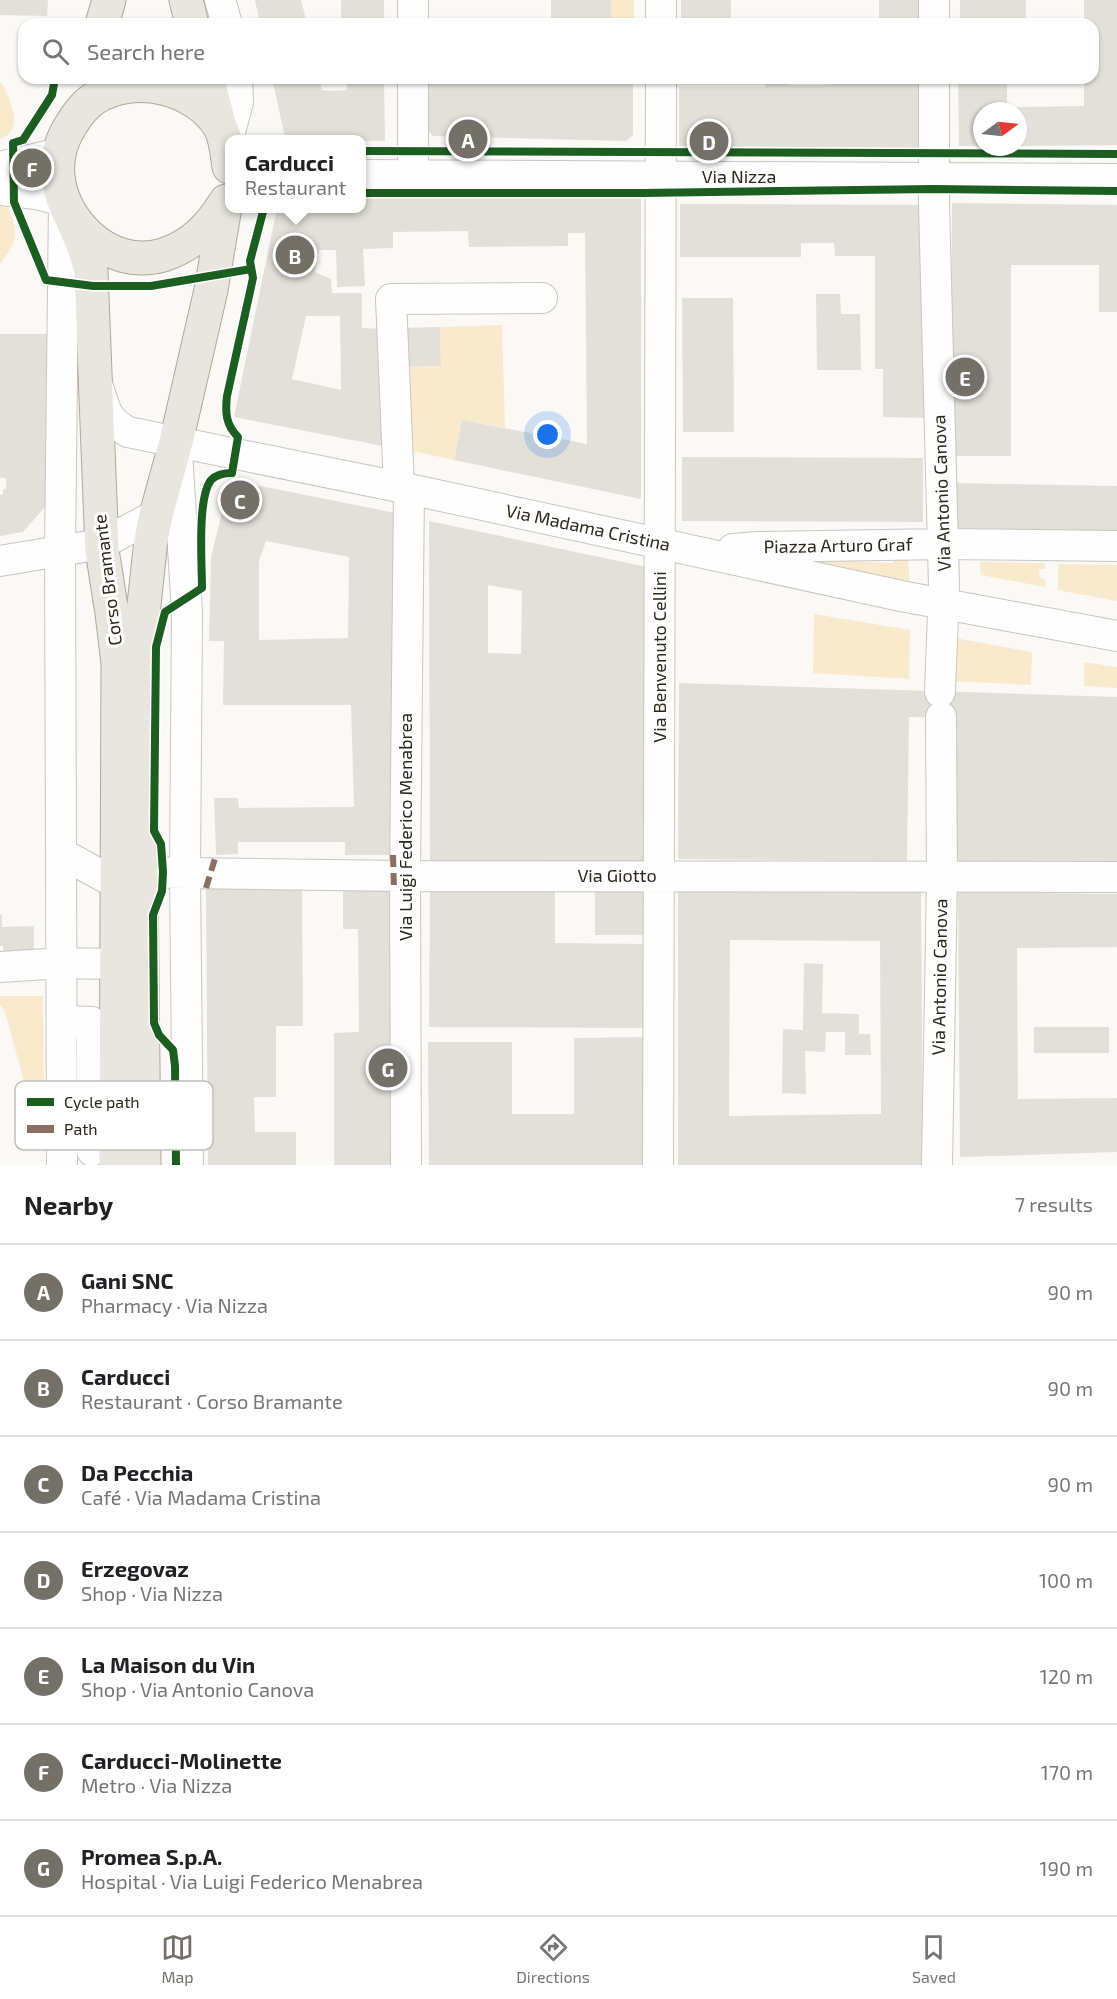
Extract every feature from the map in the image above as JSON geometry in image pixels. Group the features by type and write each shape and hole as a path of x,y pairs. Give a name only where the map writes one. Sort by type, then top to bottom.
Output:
{"main road":[{"path":"103,18 109,0"},
{"path":"186,0 190,18"},
{"path":"209,84 225,147"},
{"path":"225,147 196,102 183,94 153,86 117,88 95,98 85,93 64,135 58,153 56,175 64,201 81,229 107,250 122,256 148,258 181,249 213,222 225,200"},
{"name":"Corso Bramante","path":"64,201 84,247 91,271 101,544 118,664 125,876 119,1081"},
{"name":"Corso Bramante","path":"117,1081 117,964 142,614 151,540 211,290 225,211"}],"street":[{"path":"99,0 100,18"},
{"path":"220,0 225,18"},
{"path":"413,0 413,18"},
{"path":"661,0 661,18"},
{"path":"934,0 934,18"},
{"path":"228,135 238,102 237,84"},
{"path":"413,84 413,175"},
{"name":"Via Benvenuto Cellini","path":"658,1165 661,84"},
{"name":"Via Antonio Canova","path":"934,84 934,178 944,587 940,705 942,877 937,1165"},
{"path":"0,167 58,153"},
{"name":"Via Nizza","path":"366,175 1117,179"},
{"path":"0,190 36,194 64,201 60,551 62,1081"},
{"name":"Via Luigi Federico Menabrea","path":"406,1165 396,874 404,488 391,299 542,298"},
{"name":"Via Madama Cristina","path":"94,376 107,415 114,424 128,432 404,488 943,604 1117,636"},
{"name":"Corso Bramante","path":"176,442 204,872 193,1081"},
{"path":"0,561 101,544 156,515"},
{"name":"Piazza Arturo Graf","path":"703,553 758,547 942,544 1117,546"},
{"path":"61,853 125,876"},
{"name":"Via Giotto","path":"125,876 204,872 659,877 1117,878"},
{"path":"0,967 62,968 117,964"},
{"path":"0,979 62,968"},
{"path":"62,1021 92,1022 103,1081"},
{"name":"Corso Bramante","path":"188,1165 189,1150"},
{"path":"62,1158 117,1158"}],"shaded area":[{"path":"611,0 634,0 634,18 611,18"},
{"path":"0,81 11,104 14,121 8,135 0,139"},
{"path":"0,202 5,202 10,212 15,234 11,248 0,264"},
{"path":"502,325 505,428 462,420 454,460 402,449 397,367 441,366 440,327"},
{"path":"896,557 908,557 910,585 812,566 812,560 893,563"},
{"path":"980,562 1045,563 1045,569 1039,569 1040,578 1045,579 1045,587 981,575"},
{"path":"1058,564 1117,565 1117,601 1058,590"},
{"path":"814,614 910,630 909,679 813,673"},
{"path":"955,638 1032,652 1031,685 954,681"},
{"path":"1084,662 1117,667 1117,688 1084,686"},
{"path":"0,996 43,996 44,1081 24,1081 5,1012 0,1005"}],"building":[{"path":"0,0 48,0 47,16 0,15"},
{"path":"255,0 301,0 306,18 259,18"},
{"path":"341,0 384,0 384,18 341,18"},
{"path":"551,0 611,0 611,18 551,18"},
{"path":"681,0 731,0 731,18 681,18"},
{"path":"879,0 924,0 924,18 879,18"},
{"path":"960,0 1026,0 1026,18 960,18"},
{"path":"1084,0 1117,0 1117,145 1027,146 1027,107 1084,106 1084,84 1099,84 1099,18 1084,18"},
{"path":"273,84 320,84 322,90 332,91 347,90 347,84 384,84 385,141 366,141 366,135 285,135"},
{"path":"426,84 633,84 633,135 626,141 433,136 426,128"},
{"path":"765,84 924,84 924,148 679,146 679,87 765,87"},
{"path":"958,84 1007,84 1007,102 973,102 973,146 959,146"},
{"path":"641,193 641,499 454,460 462,420 587,444 585,233 568,233 568,246 469,247 468,231 393,232 393,248 363,249 365,286 337,287 336,250 319,250 315,272 331,279 332,293 362,293 362,328 381,329 383,446 234,417 276,213 366,213 366,197","holes":["306,316 340,316 341,390 292,379"]},
{"path":"952,203 1117,205 1117,312 1099,312 1099,265 1011,265 1011,456 950,456"},
{"path":"680,204 924,205 924,418 883,417 883,369 875,369 875,256 835,256 834,243 801,243 801,257 680,257"},
{"path":"816,294 840,294 841,314 860,314 861,370 817,370"},
{"path":"682,298 733,298 734,432 683,432"},
{"path":"440,327 441,366 397,367 397,328"},
{"path":"0,334 47,334 48,396 45,507 23,532 0,536 0,495 3,494 3,489 6,489 6,478 0,478"},
{"path":"682,457 923,458 923,522 682,521"},
{"path":"230,480 396,513 393,855 345,855 345,842 238,842 238,854 216,855 214,798 238,798 239,808 354,807 351,705 223,705 224,641 209,641 211,557","holes":["266,541 349,557 348,638 259,640 259,561"]},
{"path":"950,483 1117,486 1117,531 949,528"},
{"path":"429,521 647,567 645,863 430,862","holes":["488,585 522,591 521,654 488,653"]},
{"path":"679,683 1117,697 1117,862 953,861 941,717 909,717 907,861 678,859"},
{"path":"302,887 303,1026 276,1026 276,1097 254,1097 255,1132 296,1132 296,1165 208,1165 208,1150 213,1150 213,1081 207,1081 206,888"},
{"path":"595,889 647,890 647,935 595,935"},
{"path":"678,889 921,891 923,1165 678,1165","holes":["730,940 880,941 881,1114 729,1116"]},
{"path":"343,890 394,890 395,1165 334,1165 334,1033 359,1032 358,929 343,929"},
{"path":"430,891 555,892 555,943 648,944 648,1028 429,1027"},
{"path":"958,892 1117,894 1117,947 1017,948 1018,1099 1117,1098 1117,1152 960,1157"},
{"path":"0,915 2,915 2,927 34,926 34,958 3,959 3,946 0,946"},
{"path":"804,963 823,964 822,1013 859,1014 859,1034 870,1034 871,1055 845,1055 845,1032 826,1032 825,1052 805,1051 806,1094 782,1093 783,1029 803,1030"},
{"path":"1034,1027 1109,1027 1109,1053 1034,1053"},
{"path":"646,1037 646,1165 429,1165 428,1042 512,1042 512,1114 574,1114 574,1038"}],"marked path":[{"path":"206,888 216,855"},
{"path":"393,855 394,890"}],"cycle path":[{"path":"54,84 52,95 23,140 13,143 14,202 46,280 93,286 151,286 251,269"},
{"path":"366,151 1117,154"},
{"path":"366,193 643,193 934,189 1117,191"},
{"path":"175,1081 173,1050 159,1035 154,1023 153,915 162,891 163,872 161,844 154,831 156,647 165,612 202,588 201,532 207,489 211,480 216,476 232,473 238,437 227,418 227,396 253,278 250,261 263,213"},
{"path":"176,1150 176,1165"}],"place":[{"name":"Gani SNC","path":"468,139"},
{"name":"Erzegovaz","path":"709,141"},
{"name":"Carducci-Molinette","path":"32,168"},
{"name":"Carducci","path":"295,255"},
{"name":"La Maison du Vin","path":"965,377"},
{"name":"Da Pecchia","path":"240,500"},
{"name":"Promea S.p.A.","path":"388,1068"}]}
